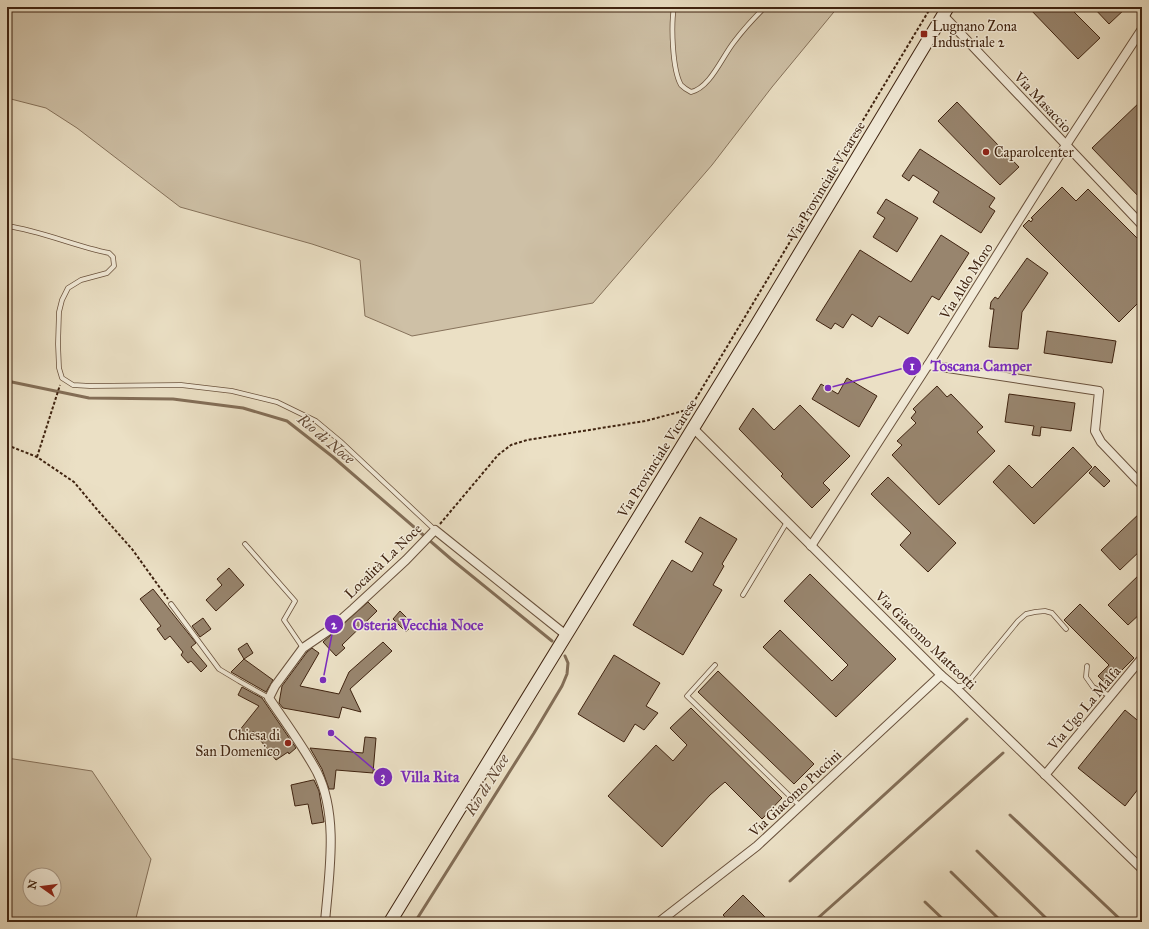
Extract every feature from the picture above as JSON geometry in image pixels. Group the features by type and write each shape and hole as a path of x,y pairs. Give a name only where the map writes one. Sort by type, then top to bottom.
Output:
{"main road":[{"name":"Via Provinciale Vicarese","path":"390,922 694,428 945,11"}],"street":[{"name":"Via Masaccio","path":"945,11 1066,146 1142,225"},
{"name":"Via Aldo Moro","path":"811,546 1142,29"},
{"path":"928,365 1098,391 1095,431 1101,442 1142,485"},
{"name":"Via Giacomo Matteotti","path":"694,428 941,675 1142,869"},
{"name":"Località La Noce","path":"269,698 275,686 303,648 328,631 353,609 406,560 430,535 566,635"},
{"name":"Via Ugo La Malfa","path":"1045,775 1142,658"},
{"name":"Via Giacomo Puccini","path":"660,922 757,846 941,675"},
{"path":"269,698 306,754 317,773 325,794 330,823 325,922"}],"lane":[{"path":"674,7 672,21 673,51 677,73 681,84 685,89 691,92 698,91 707,82 734,42 765,7"},
{"path":"7,226 26,229 74,245 109,254 113,257 114,266 107,273 80,280 68,288 62,300 59,312 59,368 62,378 73,385 181,385 232,391 277,402 316,421 340,441 430,535"},
{"path":"743,595 787,522"},
{"path":"245,544 295,601 284,620 303,648"},
{"path":"171,604 219,668 269,698"},
{"path":"954,686 963,686 968,682 1018,620 1026,614 1045,611 1052,613 1066,629"},
{"path":"715,664 687,696 800,806"},
{"path":"1087,666 1086,677 1093,687 1110,696"}],"path":[{"path":"430,535 498,455 511,445 527,440 645,421 687,410 695,400 931,7"},
{"path":"38,456 59,388"},
{"path":"7,445 38,456 74,482 100,514 132,549 171,604"}],"shaded area":[{"path":"7,7 838,7 772,87 712,165 593,303 412,336 365,316 360,260 312,244 180,207 77,128 46,108 7,98"},
{"path":"7,758 92,771 151,859 135,922 7,922"}],"building":[{"path":"1028,7 1069,7 1100,38 1078,59"},
{"path":"1093,7 1127,7 1109,24"},
{"path":"1142,100 1142,200 1092,148"},
{"name":"Caparolcenter","path":"957,102 1019,167 1000,185 938,121"},
{"path":"920,149 995,198 989,207 995,211 981,233 933,202 939,192 913,175 909,181 902,176"},
{"path":"1062,187 1076,201 1088,189 1142,243 1142,299 1119,322 1023,226 1029,220 1031,222 1033,219 1031,218"},
{"path":"886,199 918,218 897,252 873,237 885,218 877,213"},
{"path":"941,235 969,253 939,300 932,296 908,334 879,316 872,327 852,314 843,328 835,323 831,329 816,320 860,250 911,282"},
{"path":"1027,258 1048,273 1022,312 1018,349 989,347 994,309 990,309 991,302 995,297 998,299"},
{"path":"1047,331 1116,341 1112,363 1044,353"},
{"path":"847,378 877,396 859,427 812,399 821,384 838,394"},
{"path":"937,386 947,397 951,394 983,427 977,432 995,451 939,505 892,455 902,445 897,441 916,423 911,418 916,412 913,409"},
{"path":"1009,394 1075,403 1071,431 1041,427 1040,436 1032,435 1034,426 1005,422"},
{"path":"800,405 850,456 823,483 830,490 812,508 781,476 783,474 739,429 753,408 774,430"},
{"path":"1073,447 1092,467 1034,524 993,482 1009,465 1032,488"},
{"path":"1095,466 1110,481 1104,487 1089,473"},
{"path":"888,477 956,543 928,572 900,545 911,533 871,494"},
{"path":"1142,511 1142,549 1120,570 1101,550"},
{"path":"700,517 737,539 722,564 724,566 713,585 722,590 683,655 633,625 672,560 692,572 703,553 685,542"},
{"path":"229,568 244,585 216,611 206,600 222,585 217,579"},
{"path":"1142,572 1142,612 1128,625 1108,605"},
{"path":"810,574 896,659 836,717 763,647 780,630 832,681 848,665 784,601"},
{"path":"153,589 196,643 191,647 207,666 201,672 191,661 188,663 181,655 183,652 170,636 165,640 157,629 161,626 140,599"},
{"path":"368,602 377,611 342,645 345,648 336,656 323,642"},
{"path":"1080,604 1134,658 1107,685 1098,676 1109,665 1064,620"},
{"path":"400,611 413,624 406,632 393,619"},
{"path":"203,618 211,629 200,637 192,626"},
{"path":"383,642 392,651 350,689 361,712 342,707 339,718 283,708 279,703 282,686 307,652 312,648 319,653 300,686 339,694 349,672"},
{"path":"247,643 253,653 244,659 238,649"},
{"path":"614,655 660,683 646,706 658,713 644,730 635,724 624,742 578,714"},
{"path":"244,659 273,680 266,692 231,672"},
{"path":"718,671 814,764 794,784 698,692"},
{"path":"242,687 262,698 296,748 289,754 288,752 276,760 253,731 246,738 239,731 259,706 238,695"},
{"path":"691,708 782,798 762,819 725,782 710,795 662,847 608,796 656,745 673,761 687,745 670,728"},
{"path":"1125,710 1142,724 1142,784 1125,806 1078,768"},
{"path":"365,737 376,738 373,773 336,770 334,789 329,789 322,769 310,748 363,753"},
{"path":"314,780 319,791 324,822 312,824 308,804 295,806 291,785"},
{"path":"743,895 770,922 730,922 723,915"}],"waterway":[{"name":"Rio di Noce","path":"7,381 89,398 173,399 243,408 287,421 333,457 451,559 552,641"},
{"name":"Rio di Noce","path":"415,922 562,686 567,674 568,663 565,656"},
{"path":"790,881 967,719"},
{"path":"818,918 1003,753"},
{"path":"1010,815 1123,922"},
{"path":"977,851 1050,922"},
{"path":"951,872 1002,922"},
{"path":"925,902 946,922"}],"place":[{"name":"Lugnano Zona Industriale 2","path":"924,34"},
{"name":"Caparolcenter","path":"986,152"},
{"name":"Toscana Camper","path":"828,388"},
{"name":"Osteria Vecchia Noce","path":"323,680"},
{"name":"Villa Rita","path":"331,733"},
{"name":"Chiesa di San Domenico","path":"288,743"}]}
